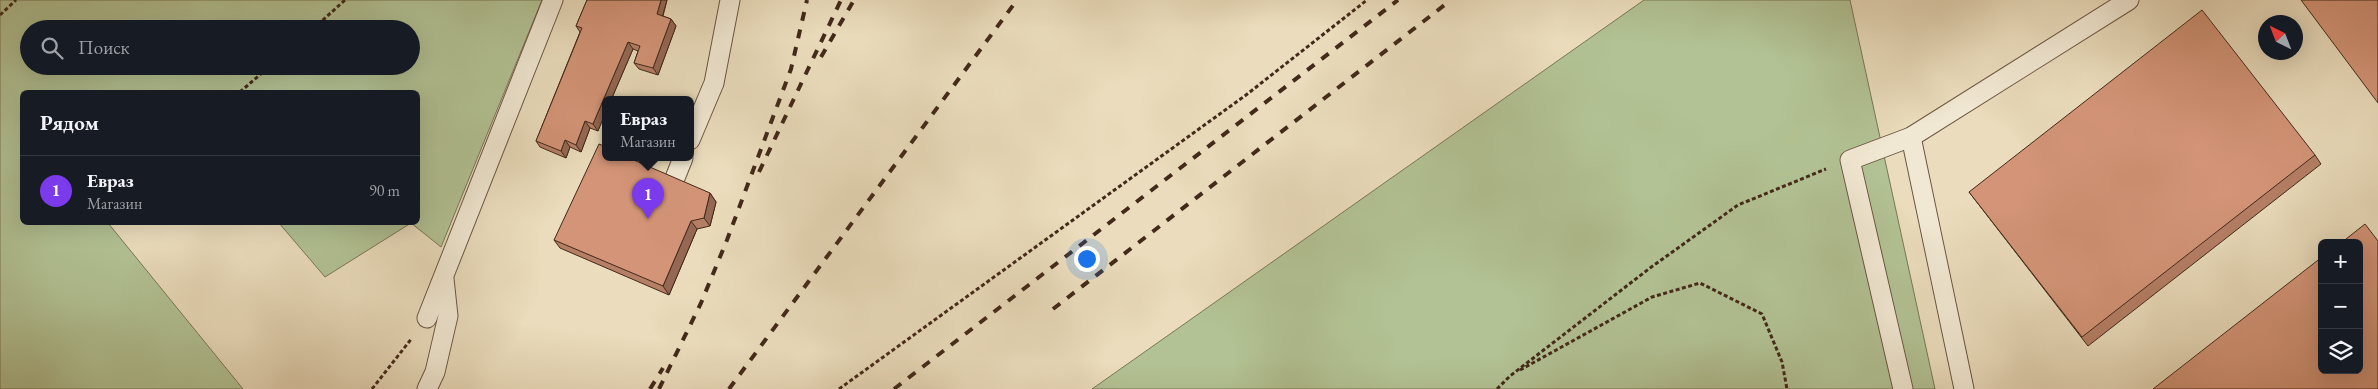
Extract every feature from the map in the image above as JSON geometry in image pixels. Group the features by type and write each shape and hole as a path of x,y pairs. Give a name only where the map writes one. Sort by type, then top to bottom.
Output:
{"lane":[{"path":"427,318 553,0"},
{"path":"694,130 714,82 730,0"},
{"path":"1903,389 1850,160 1911,137 2129,0"},
{"path":"1911,137 1964,389"},
{"path":"673,183 682,161"},
{"path":"427,389 435,372 448,316 444,275"}],"path":[{"path":"0,14 16,0"},
{"path":"323,20 345,0"},
{"path":"839,389 1246,96 1368,0"},
{"path":"242,90 260,75"},
{"path":"1496,389 1510,376 1642,274 1738,205 1850,160"},
{"path":"1510,376 1652,297 1700,283 1762,314 1782,362 1787,389"},
{"path":"372,389 427,318"}],"green space":[{"path":"0,0 542,0 441,247 414,225 420,225 420,90 20,90 20,225 110,225 243,389 0,389"},
{"path":"1644,0 1850,0 1935,389 1092,389"},
{"path":"281,225 408,225 325,277"}],"building":[{"path":"587,0 661,0 657,14 671,19 653,68 634,63 640,46 628,42 605,96 602,96 602,103 593,124 585,121 576,145 565,140 561,151 536,141 582,28 576,26"},
{"path":"2301,0 2378,0 2378,103"},
{"path":"2202,10 2315,155 2082,337 1969,192"},
{"path":"599,144 602,145 602,161 636,161 710,193 704,218 691,221 663,286 554,240"},
{"path":"2365,224 2378,241 2378,389 2153,389 2318,260 2318,374 2363,374 2363,239 2346,239"}],"railway":[{"path":"659,389 701,303 727,240 791,69 807,0"},
{"path":"759,172 841,0"},
{"path":"821,57 854,0"},
{"path":"729,389 1017,0"},
{"path":"894,389 1398,0"},
{"path":"1053,309 1451,0"},
{"path":"650,389 663,368"}],"place":[{"name":"Евраз","path":"648,219"}]}
